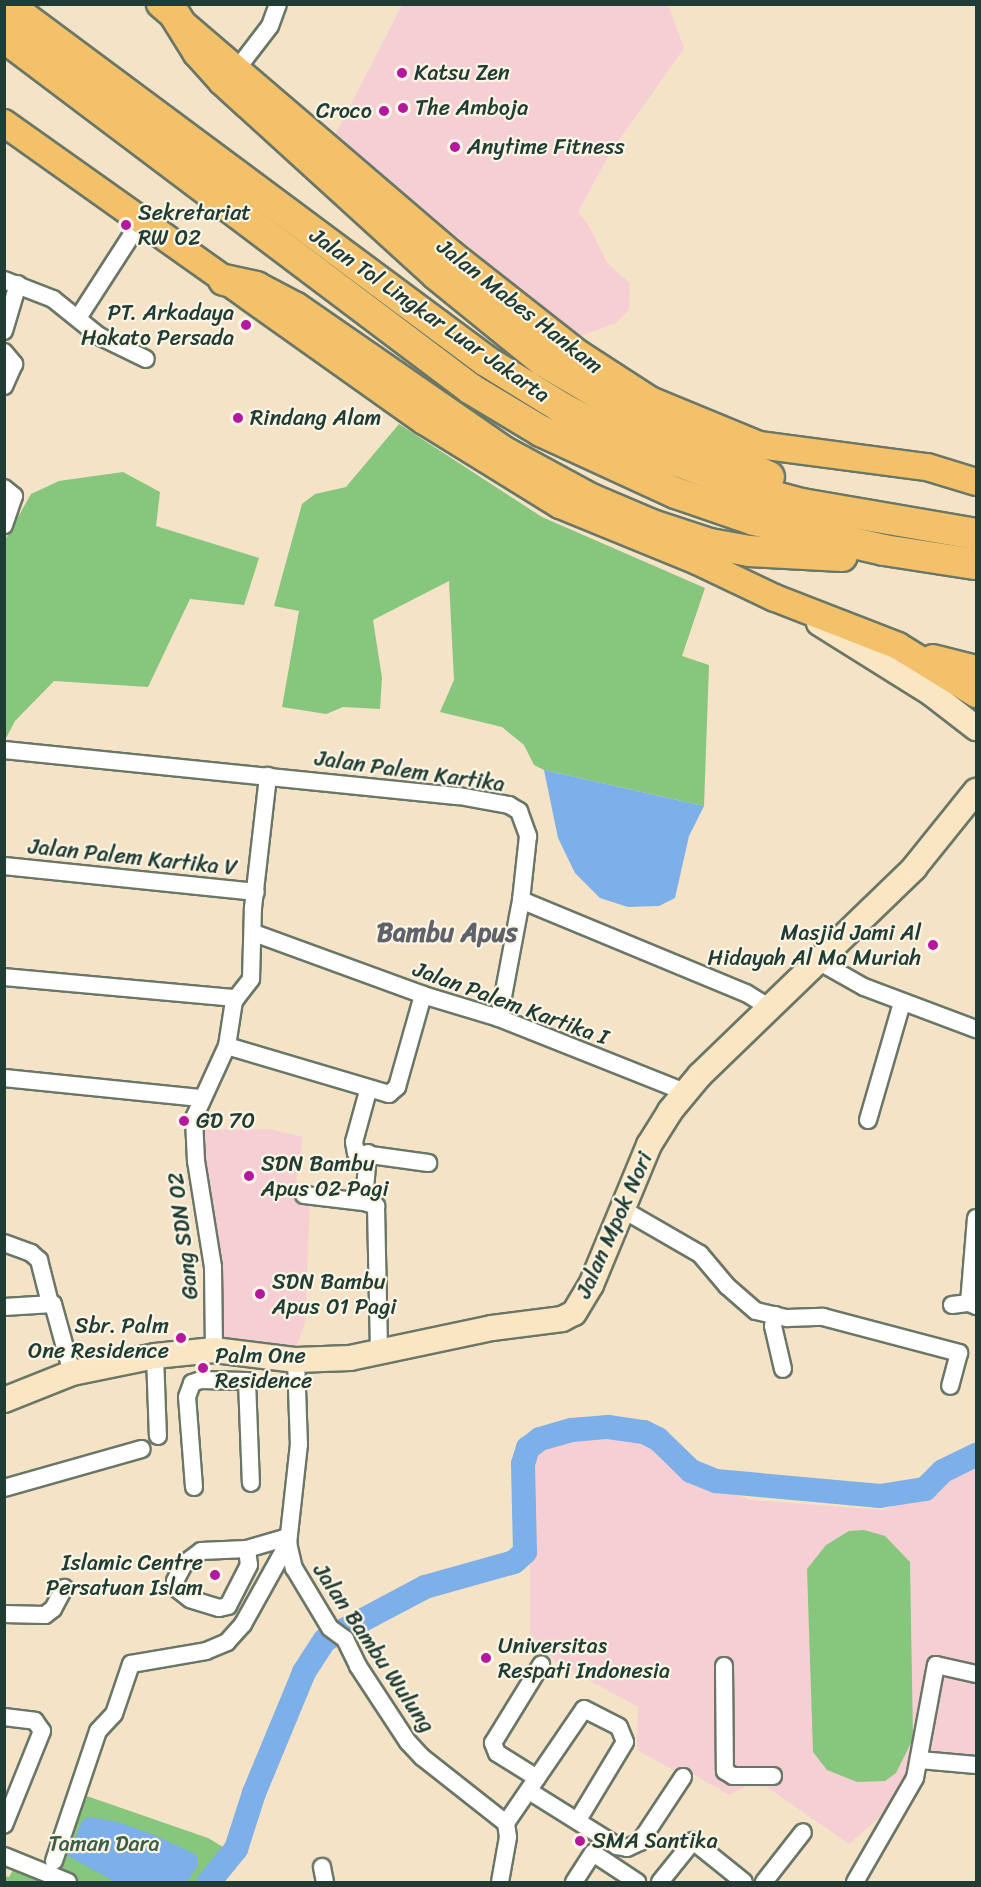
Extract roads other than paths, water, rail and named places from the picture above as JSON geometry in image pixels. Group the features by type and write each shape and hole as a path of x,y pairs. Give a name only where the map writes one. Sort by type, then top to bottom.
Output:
{"highway":[{"name":"Jalan Tol Lingkar Luar Jakarta","path":"6,4 486,361 562,408 625,441 764,494 976,534"},
{"path":"167,10 198,52 223,80 436,274 543,361 638,417 824,506"},
{"name":"Jalan Tol Lingkar Luar Jakarta","path":"4,37 471,389 541,431 687,497 765,523 884,550 976,564"},
{"path":"224,280 256,286 296,308 504,452 591,499 651,525 710,544 748,551 836,556 884,550"}],"main road":[{"name":"Jalan Mabes Hankam","path":"167,10 453,255 579,354 650,400 759,445 976,473"},
{"path":"7,127 142,219 224,280 424,421 560,505 697,561 775,598 898,646 976,669"},
{"name":"Jalan Mabes Hankam","path":"948,471 976,482"},
{"path":"775,598 870,654 976,728"},
{"path":"898,646 976,694"},
{"name":"Jalan Mpok Nori","path":"4,1400 72,1373 155,1356 206,1350 296,1360 350,1358 492,1328 561,1319 574,1313 591,1285 621,1209 659,1127 685,1092 914,868 976,791"}],"street":[{"path":"237,69 270,26 278,4"},
{"path":"78,318 142,219"},
{"path":"4,331 11,282 53,299 99,336 146,359"},
{"path":"4,351 14,364 4,386"},
{"path":"4,488 14,496 4,525"},
{"name":"Jalan Palem Kartika","path":"4,750 268,776 509,805 519,811 528,836 521,900 500,1017"},
{"name":"Gang SDN 02","path":"201,1380 206,1350 213,1267 195,1153 194,1118 227,1046 237,998 251,979 256,892 268,776"},
{"name":"Jalan Palem Kartika V","path":"4,866 256,892"},
{"path":"521,900 746,993 770,1008"},
{"name":"Jalan Palem Kartika I","path":"254,933 423,994 500,1017 685,1092"},
{"path":"818,961 902,1003 976,1029"},
{"path":"4,977 237,998"},
{"path":"227,1046 383,1095 397,1087 423,994"},
{"path":"868,1120 902,1003"},
{"path":"4,1077 202,1098"},
{"path":"368,1091 354,1142 356,1153 428,1163"},
{"path":"364,1202 368,1153"},
{"path":"304,1195 364,1202 376,1206 379,1351"},
{"path":"621,1209 700,1254 726,1286 756,1311 775,1315 815,1316 850,1323 959,1353 950,1386"},
{"path":"952,1305 973,1304 976,1218"},
{"path":"4,1243 32,1253 39,1260 72,1373"},
{"path":"4,1307 50,1303"},
{"path":"775,1315 773,1326 783,1369"},
{"path":"155,1356 158,1436"},
{"name":"Jalan Bambu Wulung","path":"296,1360 299,1444 288,1540 297,1575 408,1742 422,1757 506,1823"},
{"path":"194,1487 187,1397 192,1383 201,1380 247,1381 251,1483"},
{"path":"4,1488 142,1449"},
{"path":"247,1549 249,1565 228,1606 219,1608 190,1599 176,1588 175,1581 184,1564 201,1551 247,1549 288,1540"},
{"path":"54,1861 98,1731 114,1714 131,1664 206,1652 227,1641 243,1624 288,1540"},
{"path":"4,1614 45,1615 53,1610 64,1588"},
{"path":"541,1665 493,1743 497,1753 578,1820 617,1846 634,1846 683,1777"},
{"path":"855,1882 912,1787 920,1760 936,1665 976,1674"},
{"path":"724,1666 725,1771 733,1776 773,1776"},
{"path":"500,1882 508,1837 506,1823 584,1708 619,1727 625,1742 578,1820"},
{"path":"4,1717 35,1721 42,1731 4,1825"},
{"path":"920,1760 976,1765"},
{"path":"764,1882 803,1832"},
{"path":"660,1882 693,1841 735,1880"},
{"path":"574,1882 593,1853 637,1882"},
{"path":"4,1856 68,1882"}],"water":[{"path":"544,770 704,806 689,836 675,898 659,906 628,907 600,898 575,873 558,838"},
{"path":"89,1817 118,1822 154,1835 197,1855 198,1865 187,1882 115,1882 68,1856 82,1821"}],"waterway":[{"path":"209,1882 236,1849 254,1793 304,1672 325,1640 425,1587 514,1562 525,1552 523,1464 528,1448 540,1439 572,1430 608,1427 644,1432 658,1439 691,1471 716,1481 880,1496 925,1489 943,1471 976,1455"}],"place":[{"name":"Katsu Zen","path":"402,73"},
{"name":"The Amboja","path":"403,108"},
{"name":"Croco","path":"384,111"},
{"name":"Anytime Fitness","path":"455,147"},
{"name":"Sekretariat RW 02","path":"126,225"},
{"name":"PT. Arkadaya Hakato Persada","path":"246,325"},
{"name":"Rindang Alam","path":"238,418"},
{"name":"Masjid Jami Al Hidayah Al Ma Muriah","path":"933,945"},
{"name":"GD 70","path":"184,1121"},
{"name":"SDN Bambu Apus 02 Pagi","path":"249,1176"},
{"name":"SDN Bambu Apus 01 Pagi","path":"260,1294"},
{"name":"Sbr. Palm One Residence","path":"181,1338"},
{"name":"Palm One Residence","path":"203,1368"},
{"name":"Islamic Centre Persatuan Islam","path":"215,1575"},
{"name":"Universitas Respati Indonesia","path":"486,1658"},
{"name":"SMA Santika","path":"580,1841"}],"district":[{"name":"Bambu Apus","path":"447,933"}],"park label":[{"name":"Taman Dara","path":"104,1844"}]}
